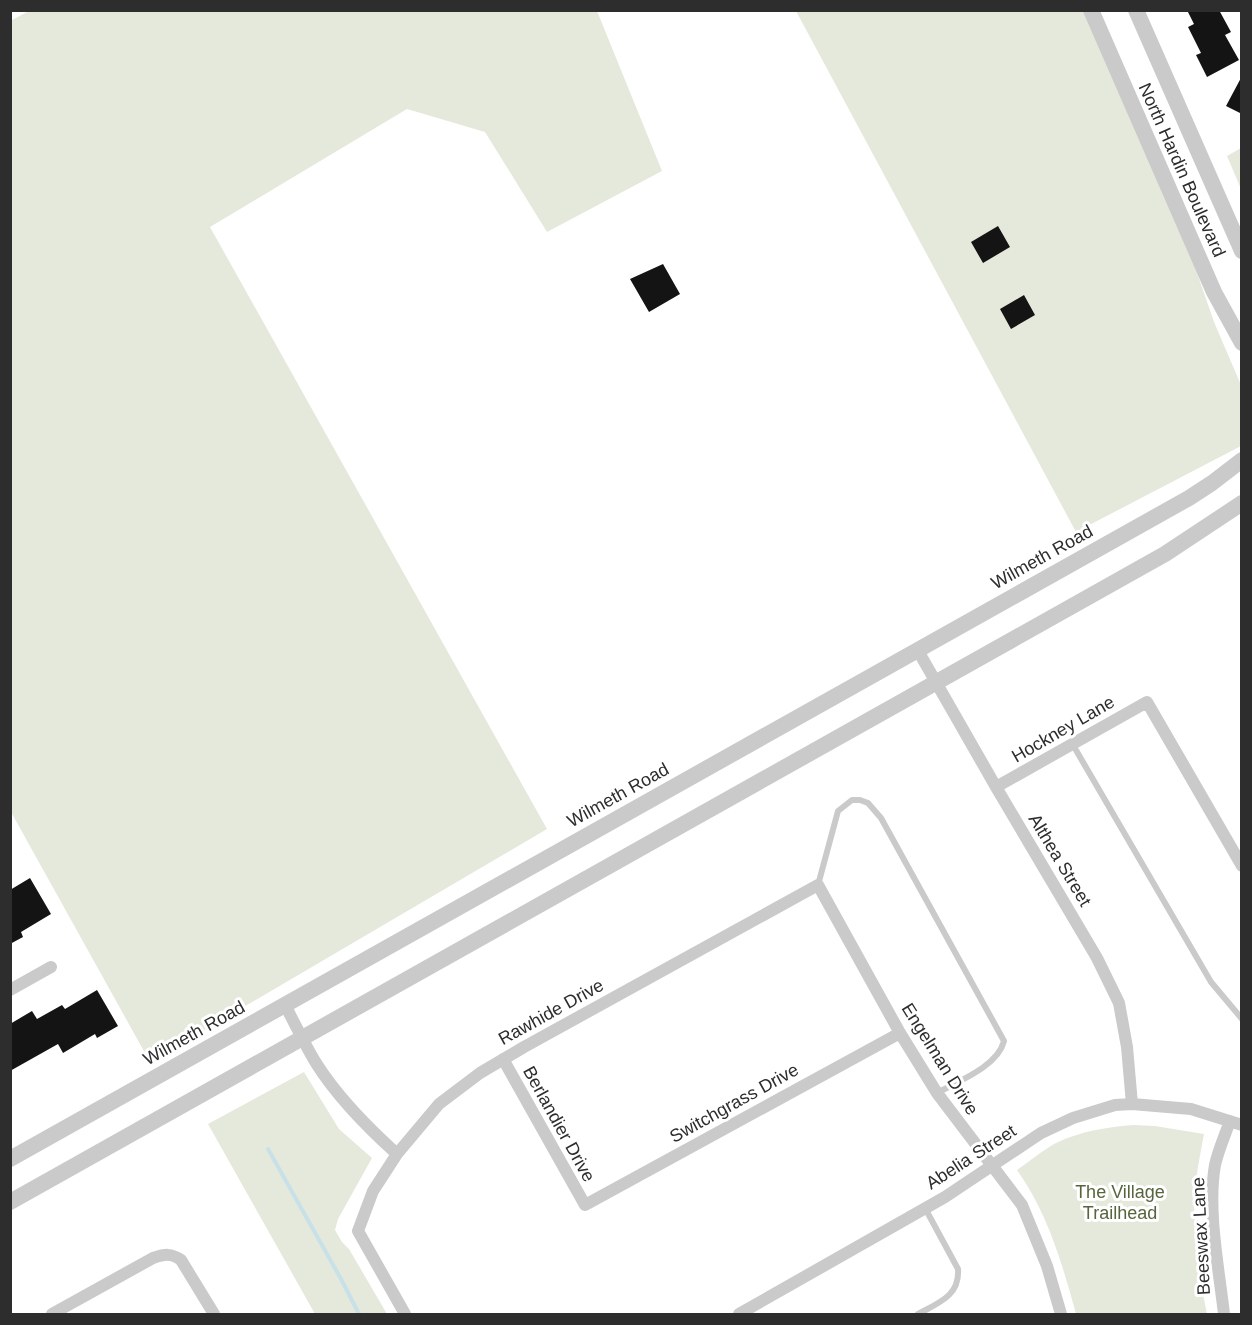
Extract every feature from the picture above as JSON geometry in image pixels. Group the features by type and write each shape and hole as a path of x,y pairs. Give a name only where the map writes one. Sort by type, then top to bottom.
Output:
{"street":[{"name":"North Hardin Boulevard","path":"1091,10 1214,292 1242,343"},
{"name":"North Hardin Boulevard","path":"1136,10 1242,251"},
{"name":"Wilmeth Road","path":"10,1159 1189,498 1242,460"},
{"path":"10,1202 1165,554 1242,503"},
{"name":"Althea Street","path":"918,649 1097,958 1119,1004 1127,1047 1132,1104"},
{"name":"Hockney Lane","path":"996,787 1147,702 1242,866"},
{"name":"Engelman Drive","path":"818,885 900,1033 937,1093 1022,1205 1047,1266 1061,1314"},
{"name":"Rawhide Drive","path":"405,1314 358,1231 373,1191 397,1154 439,1104 503,1059 818,885"},
{"path":"10,990 51,967"},
{"path":"285,1005 316,1064 340,1096 363,1124 397,1154"},
{"name":"Switchgrass Drive","path":"585,1205 900,1033"},
{"name":"Berlandier Drive","path":"503,1059 585,1205"},
{"name":"Abelia Street","path":"739,1314 925,1208 1041,1133 1073,1118 1115,1105 1132,1104 1191,1109 1236,1123"},
{"name":"Beeswax Lane","path":"1224,1314 1215,1240 1212,1189 1215,1164 1236,1123"},
{"path":"52,1314 164,1254 173,1254 181,1260 214,1314"}],"lane":[{"path":"1073,745 1200,964 1223,999 1242,1019"},
{"path":"818,885 838,811 852,800 868,803 881,818 1004,1041 993,1060 937,1093"},
{"path":"918,1314 949,1297 955,1290 959,1277 958,1269 925,1208"}],"green space":[{"path":"29,11 597,11 662,171 547,232 485,132 407,109 210,227 547,829 150,1062 11,812 10,21"},
{"path":"796,11 1093,11 1161,168 1214,322 1241,385 1241,446 1076,532"},
{"path":"1241,148 1241,189 1227,156"},
{"path":"304,1072 339,1129 372,1158 338,1219 335,1230 349,1249 387,1314 315,1314 208,1124"},
{"name":"The Village Trailhead","path":"1134,1125 1204,1134 1196,1180 1194,1214 1198,1264 1207,1314 1076,1314 1046,1221 1017,1170 1046,1149 1075,1135"}],"building":[{"path":"1187,10 1219,10 1231,32 1225,35 1239,60 1207,77 1196,55 1201,53 1188,27 1194,24"},
{"path":"1242,76 1242,114 1226,106"},
{"path":"998,226 1010,247 983,263 971,242"},
{"path":"663,264 680,294 649,312 630,279"},
{"path":"1024,295 1035,315 1011,329 1000,309"},
{"path":"30,878 51,914 21,932 23,937 10,944 10,890"},
{"path":"97,990 118,1026 97,1038 95,1034 63,1053 58,1044 10,1071 10,1024 32,1011 37,1019 62,1005 65,1009"}],"waterway":[{"path":"268,1149 359,1314"}]}
